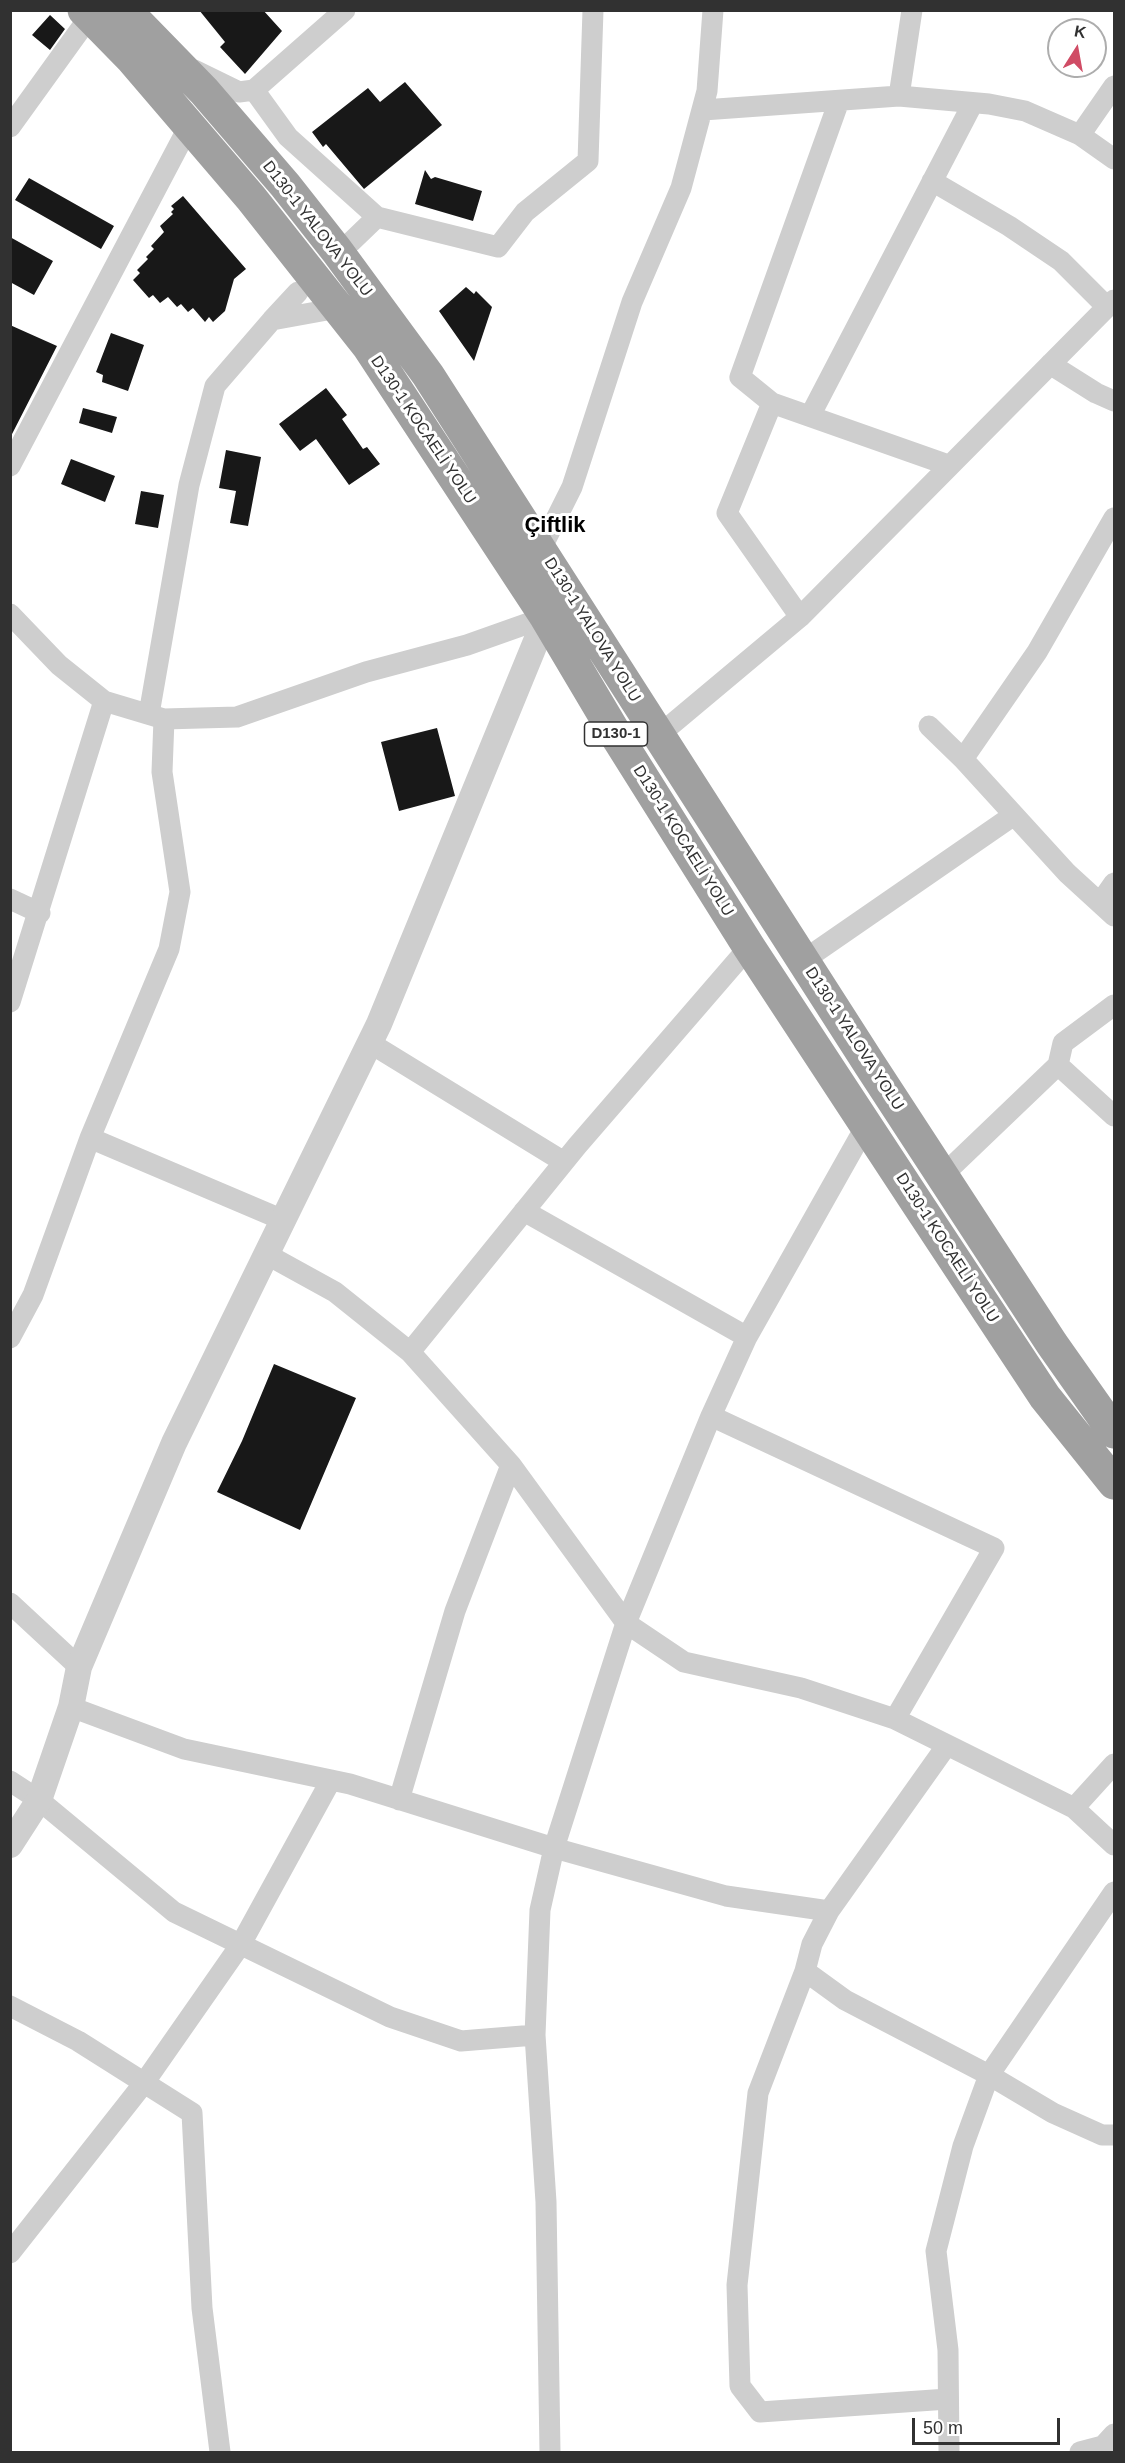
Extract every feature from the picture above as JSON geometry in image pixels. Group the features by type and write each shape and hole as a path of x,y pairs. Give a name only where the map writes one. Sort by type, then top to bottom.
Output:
{"highway":[{"name":"D130-1 YALOVA YOLU","path":"125,10 204,91 278,177 337,251 428,375 1052,1344 1114,1432"},
{"name":"D130-1 KOCAELİ YOLU","path":"87,13 132,59 251,198 368,346 546,617 619,740 749,947 1045,1397 1114,1483"}],"street":[{"path":"172,58 239,92 254,90 345,10"},
{"path":"254,90 288,138 377,217 498,247 525,212 588,161 593,10"},
{"path":"541,549 572,487 632,302 681,188 703,110 712,55 713,10"},
{"path":"899,96 912,10"},
{"path":"10,127 87,13"},
{"path":"1080,135 1114,86"},
{"path":"703,110 899,96 973,103 1025,111 1080,135 1114,159"},
{"path":"839,101 740,377 772,403 948,465"},
{"path":"810,416 973,103"},
{"path":"10,466 189,126"},
{"path":"659,735 800,617 948,465 1111,303 1061,261 1009,226 932,181"},
{"path":"351,242 377,217"},
{"path":"10,1338 33,1295 90,1138 169,949 180,892 162,772 157,716 189,485 215,386 298,291"},
{"path":"272,320 338,308"},
{"path":"1050,364 1096,393 1114,401"},
{"path":"772,403 727,513 800,617"},
{"path":"963,759 1037,652 1114,518"},
{"path":"10,614 59,665 104,701 157,716 237,717 366,672 467,645 546,617"},
{"path":"10,1845 39,1800 71,1707 80,1667 174,1443 370,1043 546,617"},
{"path":"10,1002 40,913 104,701"},
{"path":"929,726 963,759 1066,873 1108,909 1114,883"},
{"path":"804,960 1014,815"},
{"path":"10,899 40,913"},
{"path":"410,1352 564,1162 749,947"},
{"path":"943,1175 1058,1065 1063,1043 1114,1005"},
{"path":"370,1043 564,1162"},
{"path":"1058,1065 1114,1116"},
{"path":"550,2452 546,2202 535,2035 540,1910 554,1848 626,1623 711,1416 747,1337 867,1124"},
{"path":"90,1138 283,1220"},
{"path":"524,1211 747,1337"},
{"path":"266,1254 335,1292 410,1352 511,1465 626,1623 684,1662 801,1688 895,1719 1074,1808 1114,1845"},
{"path":"711,1416 994,1548 895,1719"},
{"path":"399,1800 455,1611 511,1465"},
{"path":"10,1603 80,1667"},
{"path":"71,1707 184,1749 331,1780 554,1848 726,1896 829,1911"},
{"path":"947,1745 829,1911 812,1944 805,1971 758,2094 737,2285 740,2386 760,2412 948,2399"},
{"path":"1074,1808 1114,1764"},
{"path":"10,2253 144,2083 241,1944 331,1780"},
{"path":"10,1781 39,1800 174,1912 390,2016 461,2041 535,2035"},
{"path":"949,2452 948,2350 936,2251 963,2146 989,2075 1114,1892"},
{"path":"805,1971 845,2000 989,2075 1053,2113 1102,2135 1114,2135"},
{"path":"10,2006 78,2042 192,2113 202,2308 220,2452"},
{"path":"1080,2452 1103,2446 1114,2434"}],"building":[{"path":"199,10 263,10 282,31 245,74 220,47 225,42"},
{"path":"50,15 65,29 50,50 32,35"},
{"path":"405,82 442,125 364,189 326,144 323,147 312,132 368,88 380,102"},
{"path":"425,170 431,179 435,177 482,191 473,221 415,204"},
{"path":"29,178 114,226 101,249 15,200"},
{"path":"183,196 246,269 234,279 225,311 213,322 209,317 205,322 193,308 188,312 181,304 177,307 168,297 160,303 153,295 149,298 133,280 140,273 137,270 154,249 151,246 164,232 160,226 173,214 171,212 174,209 171,206"},
{"path":"10,237 53,261 34,295 10,282"},
{"path":"466,287 474,294 476,291 492,307 474,361 439,311"},
{"path":"10,325 57,346 10,438"},
{"path":"111,333 144,345 128,391 102,382 103,375 96,372"},
{"path":"326,388 347,415 342,419 363,449 367,447 380,464 349,485 316,439 300,451 279,424"},
{"path":"83,408 117,417 112,433 79,423"},
{"path":"226,450 261,457 248,526 230,523 236,491 219,488"},
{"path":"71,459 115,476 105,502 61,484"},
{"path":"141,491 164,495 158,528 135,524"},
{"path":"437,728 455,796 399,811 381,742"},
{"path":"274,1364 356,1398 300,1530 217,1492 242,1441"}],"district":[{"name":"Çiftlik","path":"555,526"}]}
